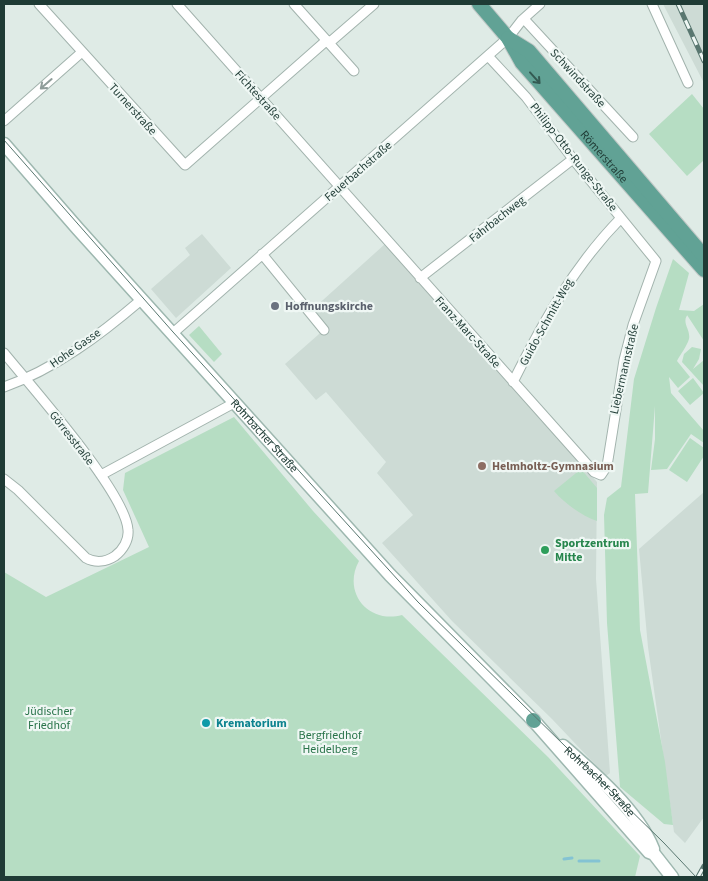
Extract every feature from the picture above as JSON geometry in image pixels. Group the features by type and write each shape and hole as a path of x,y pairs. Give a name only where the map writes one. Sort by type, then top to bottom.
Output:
{"main road":[{"name":"Römerstraße","path":"479,4 508,38 522,63 704,270"},
{"name":"Römerstraße","path":"508,38 529,51 704,256"},
{"name":"Rohrbacher Straße","path":"4,144 141,300 411,598 533,720 649,852 654,854 672,877"}],"street":[{"name":"Turnerstraße","path":"39,4 185,165 261,99"},
{"name":"Fichtestraße","path":"176,4 340,187"},
{"path":"294,4 354,71"},
{"path":"261,99 374,4"},
{"name":"Feuerbachstraße","path":"172,334 488,56 540,4"},
{"path":"652,4 688,83"},
{"name":"Schwindstraße","path":"524,19 633,137"},
{"path":"4,121 82,52"},
{"name":"Philipp-Otto-Runge-Straße","path":"488,56 526,97 573,159 656,261"},
{"name":"Fahrbachweg","path":"420,278 573,159"},
{"name":"Franz-Marc-Straße","path":"340,187 598,475"},
{"name":"Guido-Schmitt-Weg","path":"513,382 554,303 571,277 596,244 621,218"},
{"path":"262,254 324,330"},
{"name":"Liebermannstraße","path":"598,475 604,473 607,466 624,360 633,325 656,261"},
{"name":"Hohe Gasse","path":"4,387 26,379 58,362 141,300"},
{"name":"Görresstraße","path":"4,353 101,475 234,403"},
{"path":"4,479 18,490 80,554 98,562 109,559 119,553 125,544 128,530 113,494 101,475"}],"shaded area":[{"path":"663,4 704,4 704,83"},
{"path":"202,234 231,268 176,318 151,289 190,255 185,248"},
{"path":"385,244 597,482 596,579 610,773 606,776 552,719 452,621 382,543 413,515 377,473 386,462 326,392 316,400 285,364 327,327 313,309"},
{"path":"704,492 704,817 685,843 674,832 648,647 639,549"}],"green space":[{"path":"692,94 704,109 704,160 687,176 649,134"},
{"path":"673,259 689,273 679,310 694,311 704,304 704,341 687,315 685,319 689,339 677,361 690,377 678,388 669,377 671,393 704,431 704,443 691,434 667,469 651,470 655,439 655,406 648,493 635,494 640,630 665,762 673,825 664,824 620,787 607,623 604,515 607,498 621,487 634,379"},
{"path":"199,326 222,354 214,362 189,335"},
{"path":"692,347 701,349 699,359 693,369 704,360 704,386 682,362 684,354"},
{"path":"693,378 704,393 690,405 678,391"},
{"name":"Bergfriedhof Heidelberg","path":"234,417 313,511 359,561 354,584 356,594 361,603 379,615 390,617 402,615 548,757 640,856 635,877 4,877 4,572 46,597 149,547 123,490 125,473"},
{"path":"690,438 704,448 704,456 687,482 669,470"},
{"path":"581,469 597,488 597,521 574,509 554,491"}],"waterway":[{"path":"564,859 572,858"},
{"path":"579,861 599,861"}],"tram line":[{"path":"4,140 173,332 418,602 664,843 696,877"}],"railway":[{"path":"678,4 704,61"},
{"path":"698,877 704,866"}],"place":[{"name":"Hoffnungskirche","path":"275,306"},
{"name":"Helmholtz-Gymnasium","path":"482,466"},
{"name":"Sportzentrum Mitte","path":"545,550"},
{"name":"Krematorium","path":"206,723"}],"park label":[{"name":"Jüdischer Friedhof","path":"49,718"}]}
